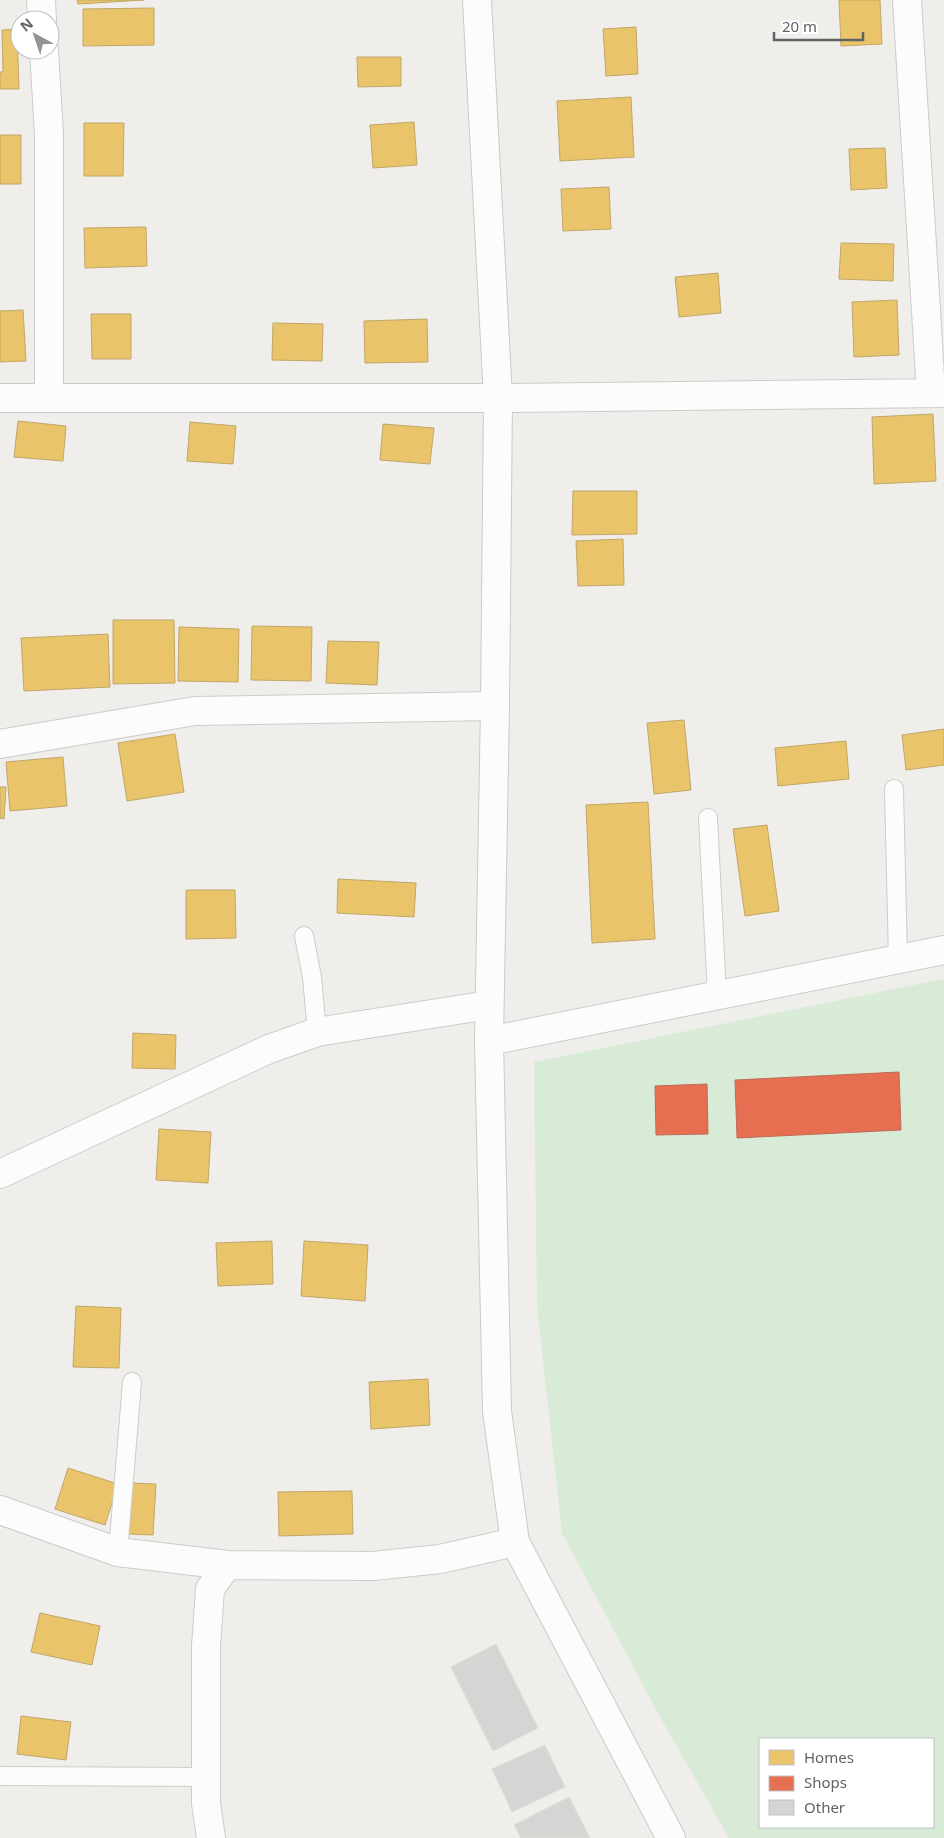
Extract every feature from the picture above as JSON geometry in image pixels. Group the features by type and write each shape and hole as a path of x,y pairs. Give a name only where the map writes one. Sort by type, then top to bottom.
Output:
{"street":[{"path":"477,0 498,398 495,706 488,1041 497,1411 515,1542 671,1838"},
{"path":"0,398 498,398 937,393 907,0"},
{"path":"45,60 49,135 49,398"},
{"path":"0,744 195,711 495,706"},
{"path":"488,1041 944,950"},
{"path":"0,1174 269,1049 317,1032 489,1005"},
{"path":"0,1510 118,1552 227,1566 373,1566 440,1559 515,1542"},
{"path":"211,1838 206,1803 206,1646 210,1589 227,1566"}],"lane":[{"path":"894,788 898,959"},
{"path":"708,818 717,995"},
{"path":"304,936 312,977 317,1032"},
{"path":"118,1552 132,1382"},
{"path":"0,1776 206,1777"}],"green space":[{"path":"944,979 944,1838 729,1838 659,1715 562,1533 537,1305 534,1062"}],"building: Homes":[{"path":"77,0 144,0 78,4"},
{"path":"839,0 880,0 882,44 841,46"},
{"path":"154,8 154,45 83,46 83,9"},
{"path":"636,27 638,74 606,76 603,29"},
{"path":"10,29 10,60 18,60 19,89 0,89 0,72 3,72 2,30"},
{"path":"357,57 401,57 401,86 358,87"},
{"path":"631,97 634,157 560,161 557,101"},
{"path":"414,122 417,165 373,168 370,125"},
{"path":"84,123 124,123 123,176 84,176"},
{"path":"0,135 21,135 21,184 0,184"},
{"path":"885,148 887,188 851,190 849,149"},
{"path":"609,187 611,229 563,231 561,189"},
{"path":"146,227 147,266 85,268 84,228"},
{"path":"841,243 894,244 893,281 839,279"},
{"path":"718,273 721,313 679,317 675,277"},
{"path":"897,300 899,355 854,357 852,302"},
{"path":"23,310 26,361 0,362 0,311"},
{"path":"91,314 131,314 131,359 92,359"},
{"path":"427,319 428,362 365,363 364,321"},
{"path":"273,323 323,324 322,361 272,360"},
{"path":"933,414 936,481 874,484 872,417"},
{"path":"18,421 66,426 63,461 14,457"},
{"path":"190,422 236,426 233,464 187,461"},
{"path":"383,424 434,428 430,464 380,460"},
{"path":"573,491 637,491 637,534 572,535"},
{"path":"623,539 624,585 578,586 576,541"},
{"path":"113,620 174,620 175,683 113,684"},
{"path":"252,626 312,627 311,681 251,680"},
{"path":"179,627 239,629 238,682 178,681"},
{"path":"108,634 110,687 24,691 21,638"},
{"path":"328,641 379,642 377,685 326,683"},
{"path":"684,720 691,790 654,794 647,723"},
{"path":"944,729 944,765 906,770 902,735"},
{"path":"175,734 184,792 127,801 118,743"},
{"path":"846,741 849,779 778,786 775,748"},
{"path":"63,757 67,806 10,811 6,762"},
{"path":"0,787 6,787 4,819 0,818"},
{"path":"648,802 655,939 592,943 586,805"},
{"path":"767,825 779,911 745,916 733,829"},
{"path":"338,879 416,883 414,917 337,913"},
{"path":"186,890 235,890 236,938 186,939"},
{"path":"133,1033 176,1035 175,1069 132,1068"},
{"path":"159,1129 211,1132 208,1183 156,1180"},
{"path":"272,1241 273,1284 218,1286 216,1243"},
{"path":"304,1241 368,1245 365,1301 301,1296"},
{"path":"76,1306 121,1308 119,1368 73,1367"},
{"path":"428,1379 430,1425 371,1429 369,1382"},
{"path":"68,1468 118,1484 105,1525 55,1509"},
{"path":"131,1483 156,1484 153,1535 128,1534"},
{"path":"352,1491 353,1534 279,1536 278,1492"},
{"path":"40,1613 100,1626 92,1665 31,1652"},
{"path":"21,1716 71,1722 66,1760 17,1754"}],"building: Shops":[{"path":"899,1072 901,1130 737,1138 735,1080"},
{"path":"707,1084 708,1134 656,1135 655,1086"}],"building: Other":[{"path":"496,1644 538,1728 493,1751 451,1667"},
{"path":"545,1745 565,1787 512,1812 492,1769"},
{"path":"569,1797 590,1838 521,1838 514,1825"}]}
